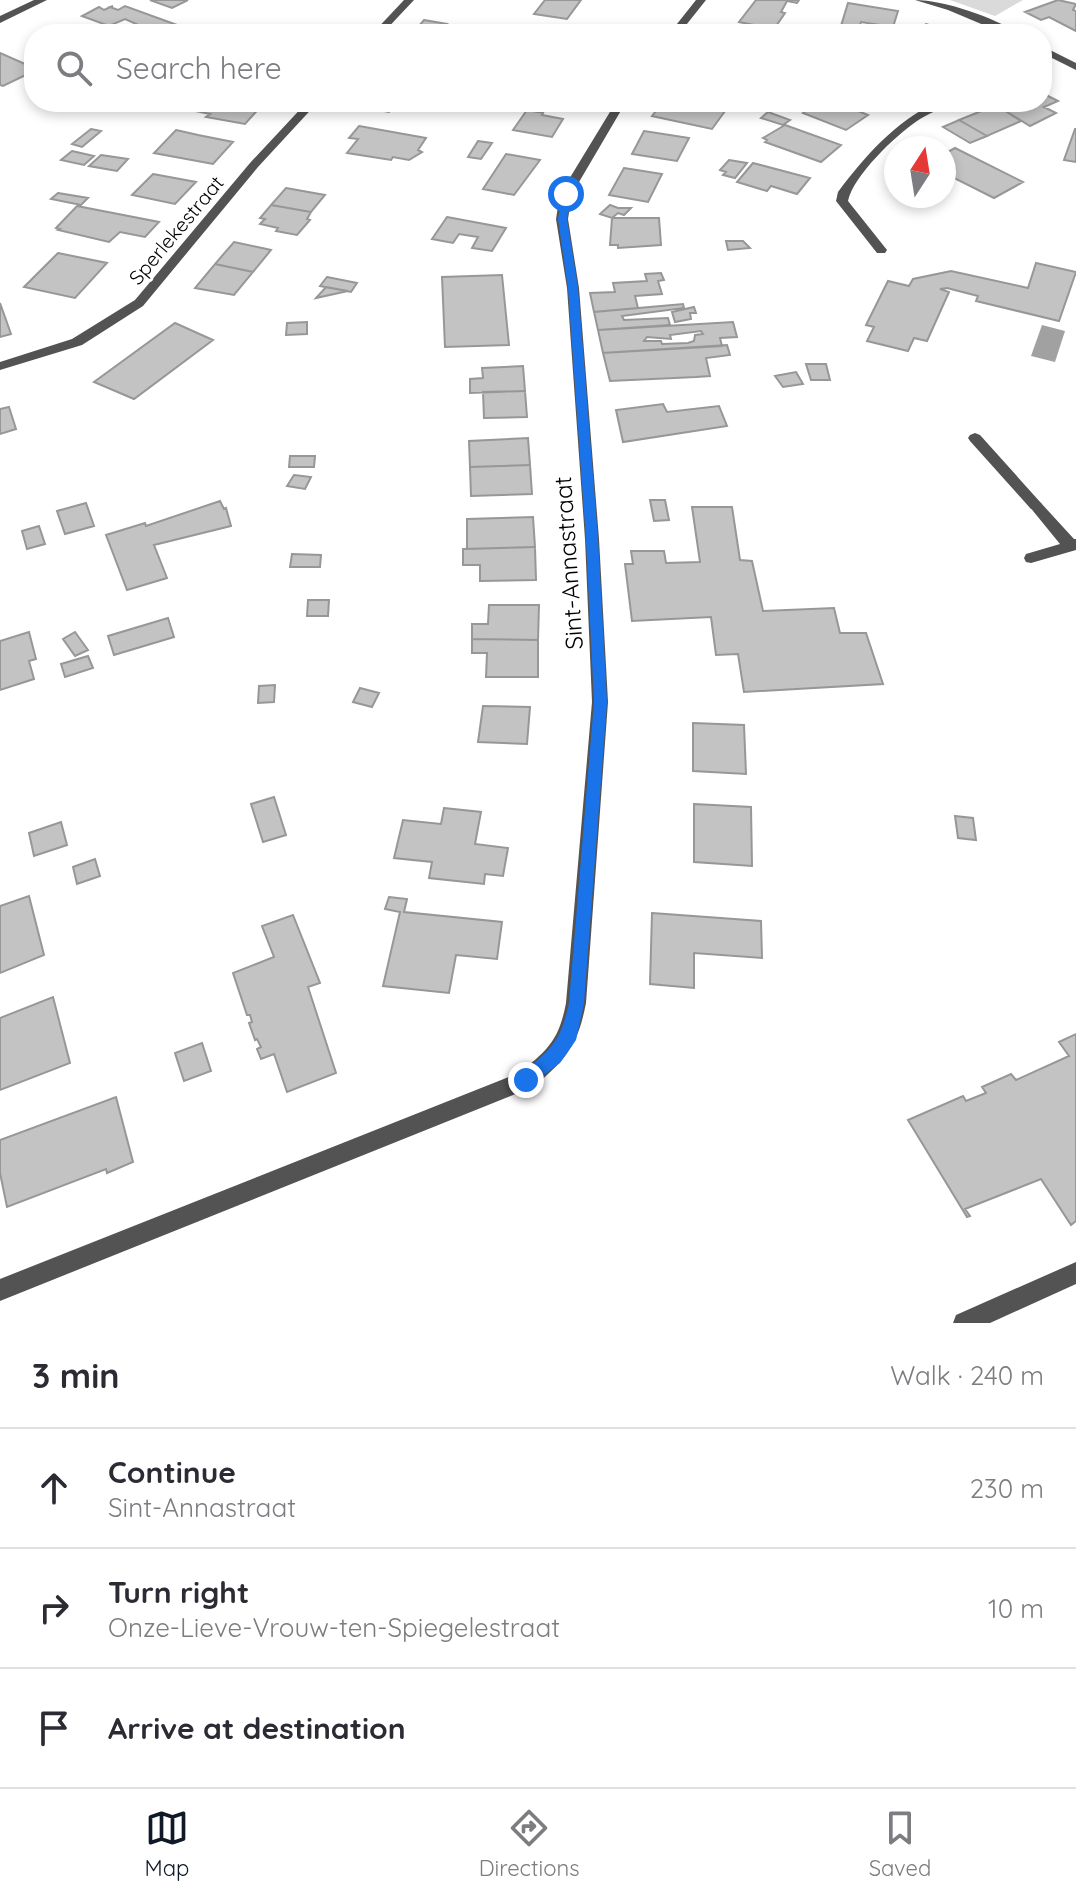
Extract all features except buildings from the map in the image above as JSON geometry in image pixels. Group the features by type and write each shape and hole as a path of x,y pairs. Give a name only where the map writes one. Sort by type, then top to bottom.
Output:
{"street":[{"path":"0,20 42,0"},
{"path":"386,24 409,0"},
{"path":"682,24 701,0"},
{"path":"920,0 951,8 990,24"},
{"path":"1052,56 1076,67"},
{"name":"Sperlekestraat","path":"0,366 77,342 139,303 254,165 304,112"},
{"name":"Sint-Annastraat","path":"0,1290 526,1080 554,1058 571,1035 600,702 592,539 573,288 562,219 566,194 615,112"},
{"path":"881,250 842,201 844,192 891,133 923,112"},
{"path":"975,438 1073,545 1031,558"},
{"path":"964,1323 1076,1273"}],"shaded area":[{"path":"950,0 1023,0 995,16"},
{"path":"1042,325 1065,331 1055,362 1031,356"}],"route":[{"path":"526,1080 554,1058 571,1035 600,702 592,539 573,288 562,219 566,194"}]}
